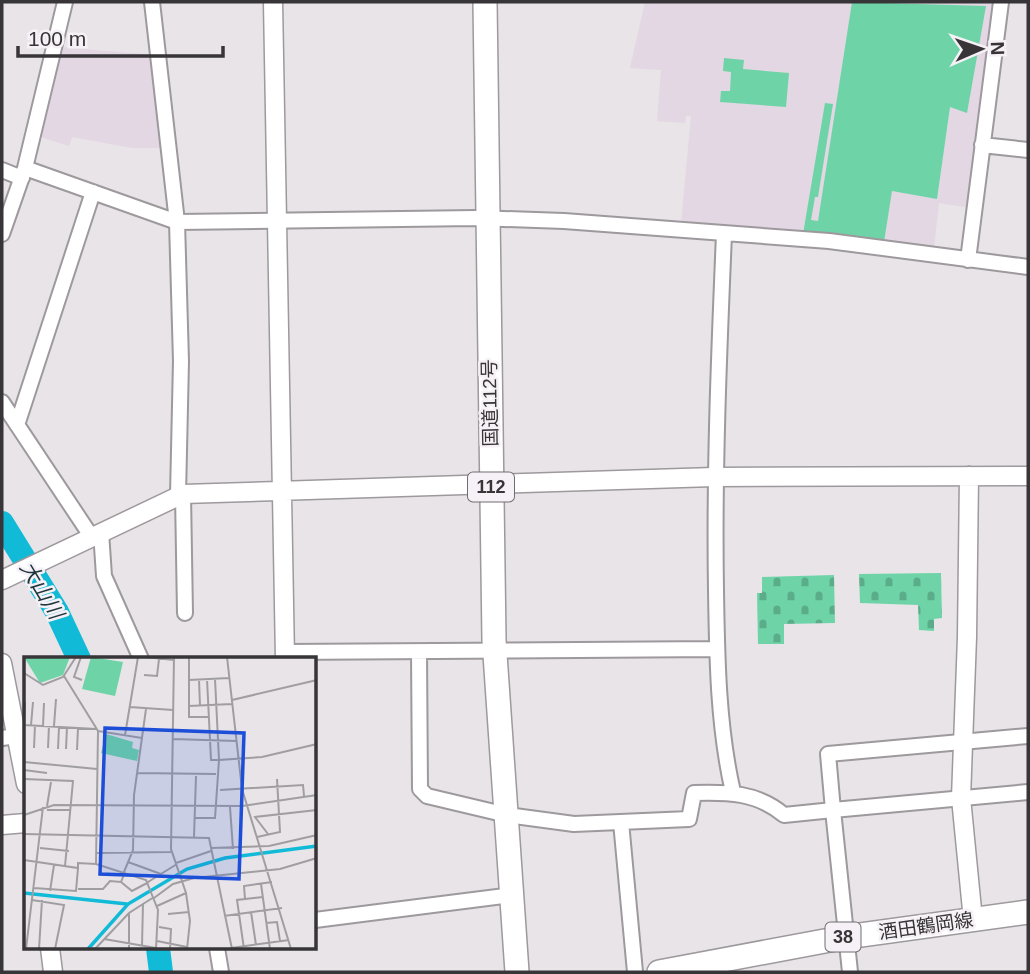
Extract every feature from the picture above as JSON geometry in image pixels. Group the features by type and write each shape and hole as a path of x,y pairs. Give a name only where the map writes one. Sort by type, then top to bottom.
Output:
{"main road":[{"name":"国道112号","path":"485,2 494,652 517,972"},
{"name":"酒田鶴岡線","path":"659,972 846,937 1028,912"}],"street":[{"path":"2,234 23,173 65,2"},
{"path":"152,2 177,222 181,361 180,495 185,613"},
{"path":"273,2 285,656 717,649"},
{"path":"968,260 1001,2"},
{"path":"982,145 1028,150"},
{"path":"2,170 93,192 177,222 488,219 564,221 829,241 1028,267"},
{"path":"18,425 93,192"},
{"path":"724,234 714,477 717,649 724,756 733,792"},
{"path":"2,402 92,536 104,576 140,657"},
{"path":"2,580 180,495 714,477 1028,475"},
{"path":"969,476 961,799 972,920"},
{"path":"419,652 420,789 426,796 507,815 575,824 689,819 694,793 733,792 763,800 784,815 1028,792"},
{"path":"2,663 9,737 24,778"},
{"path":"850,972 828,754 1028,736"},
{"path":"2,825 24,822"},
{"path":"621,822 635,972"},
{"path":"317,919 512,895"},
{"path":"50,950 53,972"},
{"path":"217,950 220,972"}],"shaded area":[{"path":"645,2 996,2 970,208 939,203 934,248 681,224 691,116 686,116 685,123 657,121 661,70 630,68"},
{"path":"60,47 154,55 166,148 132,148 72,137 69,146 38,136"}],"green space":[{"path":"852,2 986,6 967,113 950,107 937,199 892,191 884,242 803,234 825,103 833,104 818,197 815,197 811,220 818,221"},
{"path":"724,58 744,60 743,69 789,73 786,107 720,102 721,91 730,91 731,72 723,71"},
{"path":"941,573 942,618 934,619 934,631 919,630 918,605 860,603 859,574"},
{"path":"834,575 835,623 784,624 784,644 758,644 757,593 762,593 762,577"}],"waterway":[{"name":"大山川","path":"2,523 57,612 78,657"},
{"name":"大山川","path":"158,950 161,972"}]}
